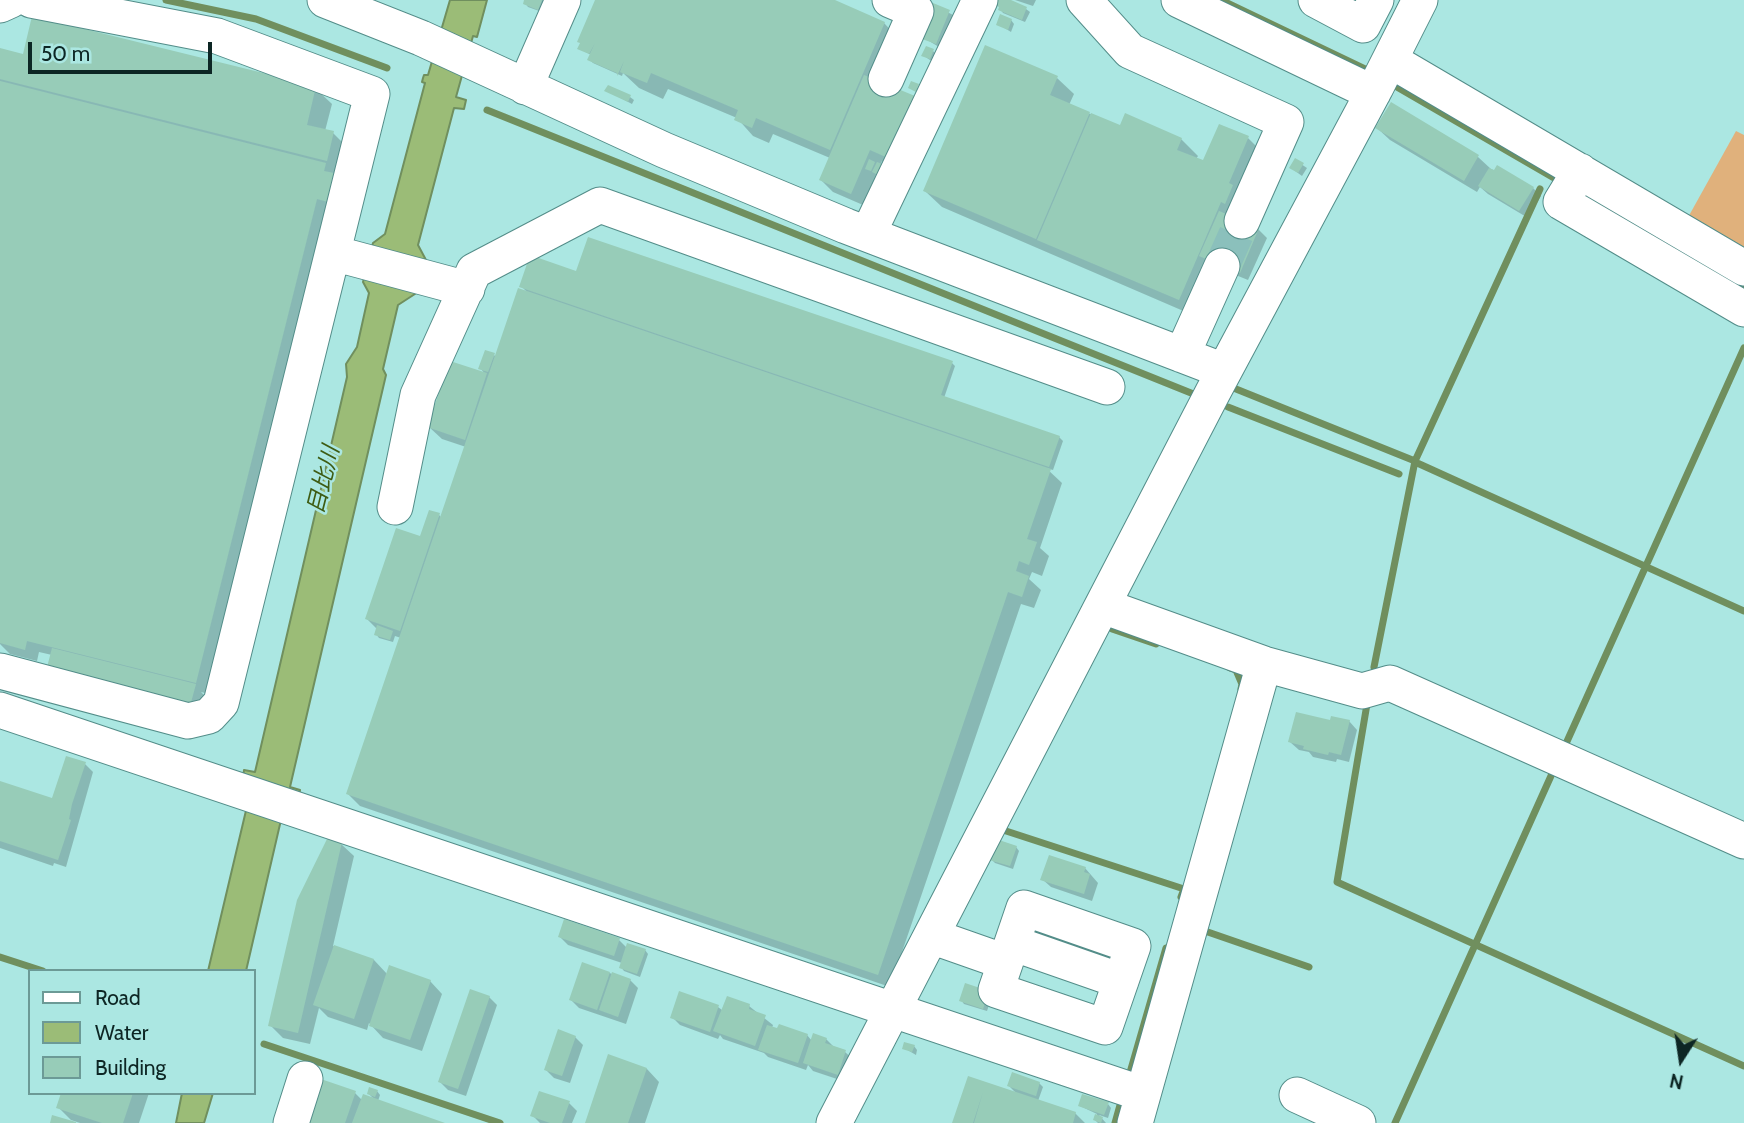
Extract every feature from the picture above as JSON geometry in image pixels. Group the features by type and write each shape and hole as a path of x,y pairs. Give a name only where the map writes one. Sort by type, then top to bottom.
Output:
{"street":[{"path":"0,5 11,0"},
{"path":"0,671 188,721 209,716 221,704 346,257 372,94 217,36 31,0"},
{"path":"325,0 421,38 664,150 868,234 1224,372"},
{"path":"525,87 563,0"},
{"path":"886,79 916,11 890,0"},
{"path":"868,234 980,0"},
{"path":"1084,0 1130,51 1286,122 1242,220"},
{"path":"1179,0 1373,93"},
{"path":"1316,0 1363,24 1373,5 1580,171 1744,268"},
{"path":"834,1123 1405,30"},
{"path":"1580,171 1561,202 1744,309"},
{"path":"395,507 418,395 474,271 600,205 1107,387"},
{"path":"346,257 467,289"},
{"path":"1182,355 1222,266"},
{"path":"1102,606 1264,664 1362,691 1390,683 1744,841"},
{"path":"0,710 892,1010 1139,1109 1264,664"},
{"path":"931,936 1009,953 1121,982 1105,1027 996,990 1009,953"},
{"path":"290,1123 305,1079"},
{"path":"1297,1095 1358,1123"}],"shaded area":[{"path":"1736,131 1744,135 1744,255 1686,221"}],"water":[{"name":"目比川","path":"450,0 487,0 477,37 473,36 456,97 466,100 464,109 454,108 418,245 426,260 418,292 398,305 383,369 386,375 290,787 300,790 299,797 287,794 246,969 208,969 253,781 243,778 244,770 255,772 347,377 346,364 357,347 369,293 363,282 373,243 385,234 425,83 422,82 423,78 428,75"},
{"path":"182,1095 212,1095 204,1123 176,1123"}],"building":[{"path":"524,0 542,0 538,10 523,4"},
{"path":"595,0 835,0 885,22 830,150 756,118 752,128 734,120 738,110 651,73 647,83 620,72 624,61 617,76 617,73 587,60 595,43 589,54 577,49 580,43 577,42"},
{"path":"997,0 1011,0 1027,7 1022,20 998,10 999,7 995,5"},
{"path":"933,3 950,10 936,44 922,39 922,29"},
{"path":"1000,14 1012,19 1008,30 996,25"},
{"path":"32,16 316,86 307,125 334,131 327,161 0,79 0,48 23,54"},
{"path":"985,45 1058,76 1050,95 1090,112 1036,239 923,191"},
{"path":"926,46 934,49 930,59 921,56"},
{"path":"864,75 915,96 888,158 870,150 851,194 819,180"},
{"path":"0,81 326,163 324,171 339,174 332,203 317,199 196,683 27,641 25,650 0,643"},
{"path":"911,81 919,84 916,92 908,88"},
{"path":"608,85 631,95 628,102 604,91"},
{"path":"1391,102 1479,155 1464,181 1375,128"},
{"path":"1091,113 1120,125 1125,113 1182,138 1177,150 1203,160 1219,124 1249,136 1229,183 1233,185 1225,204 1221,202 1179,300 1037,240"},
{"path":"1295,158 1304,163 1298,173 1289,168"},
{"path":"869,159 875,162 871,171 865,169"},
{"path":"877,162 884,165 880,176 872,172"},
{"path":"1497,165 1534,187 1519,211 1478,186 1489,168 1494,170"},
{"path":"1219,211 1259,228 1240,273 1199,256"},
{"path":"588,237 953,361 941,395 1060,436 1049,467 519,287 530,255 576,271"},
{"path":"518,288 1051,469 1027,539 1037,542 1029,565 1019,561 1016,571 1029,576 1022,597 1008,592 878,975 346,794"},
{"path":"485,350 495,353 488,372 478,369"},
{"path":"450,361 487,373 465,440 427,427"},
{"path":"429,510 440,513 400,631 365,619 396,528 420,536"},
{"path":"377,625 393,631 390,640 374,635"},
{"path":"52,648 196,684 190,706 46,671"},
{"path":"1296,712 1330,720 1331,716 1350,720 1341,755 1303,749 1304,746 1288,742"},
{"path":"66,756 86,762 58,860 0,841 0,781 52,798"},
{"path":"327,839 342,842 298,1033 268,1026 297,900"},
{"path":"996,839 1017,846 1010,866 989,860"},
{"path":"1049,855 1086,867 1084,872 1090,874 1084,894 1040,880"},
{"path":"564,919 620,938 614,956 558,937"},
{"path":"627,943 646,949 637,974 619,968"},
{"path":"334,945 374,959 354,1019 313,1005"},
{"path":"582,962 610,972 597,1010 569,1000"},
{"path":"389,965 431,980 410,1040 369,1026"},
{"path":"612,972 631,979 618,1017 599,1010"},
{"path":"965,983 989,991 983,1009 959,1001"},
{"path":"470,989 490,996 458,1089 438,1082"},
{"path":"679,991 719,1005 710,1032 670,1018"},
{"path":"727,996 750,1004 749,1009 766,1015 755,1046 713,1031"},
{"path":"779,1024 808,1034 798,1063 758,1050 767,1025 777,1028"},
{"path":"558,1029 576,1036 562,1076 544,1070"},
{"path":"813,1033 827,1038 825,1043 846,1050 838,1075 803,1063"},
{"path":"904,1042 915,1045 912,1052 902,1049"},
{"path":"608,1054 647,1068 628,1123 585,1123"},
{"path":"1012,1072 1040,1082 1036,1096 1007,1086"},
{"path":"968,1076 1076,1112 1073,1123 974,1123 983,1092 973,1123 952,1123"},
{"path":"315,1077 356,1091 345,1123 299,1123"},
{"path":"369,1087 378,1090 375,1097 367,1094"},
{"path":"539,1091 570,1101 562,1123 550,1123 530,1116"},
{"path":"363,1094 445,1123 352,1123"},
{"path":"1082,1094 1109,1102 1104,1115 1078,1106"},
{"path":"60,1095 132,1095 123,1123 102,1123 56,1108"},
{"path":"1095,1114 1103,1117 1101,1123 1093,1120"},
{"path":"52,1115 76,1122 76,1123 50,1123"}],"waterway":[{"path":"166,0 256,19 387,68"},
{"path":"1221,0 1365,69"},
{"path":"1390,83 1554,178"},
{"path":"487,110 1196,395"},
{"path":"1374,667 1415,461 1540,189"},
{"path":"1672,246 1744,288"},
{"path":"1564,748 1744,348"},
{"path":"1236,389 1415,461"},
{"path":"1228,407 1399,474"},
{"path":"1415,462 1744,611"},
{"path":"1112,629 1156,644"},
{"path":"1230,668 1236,670 1242,684 1241,689"},
{"path":"1367,704 1337,882 1744,1066"},
{"path":"1395,1123 1555,767"},
{"path":"1003,830 1184,889 1181,897"},
{"path":"1202,930 1309,967"},
{"path":"1126,1075 1129,1076 1166,948"},
{"path":"0,957 37,969"},
{"path":"264,1044 500,1123"},
{"path":"1115,1123 1122,1098"}],"tunnel":[{"path":"1222,266 1242,221"}]}
